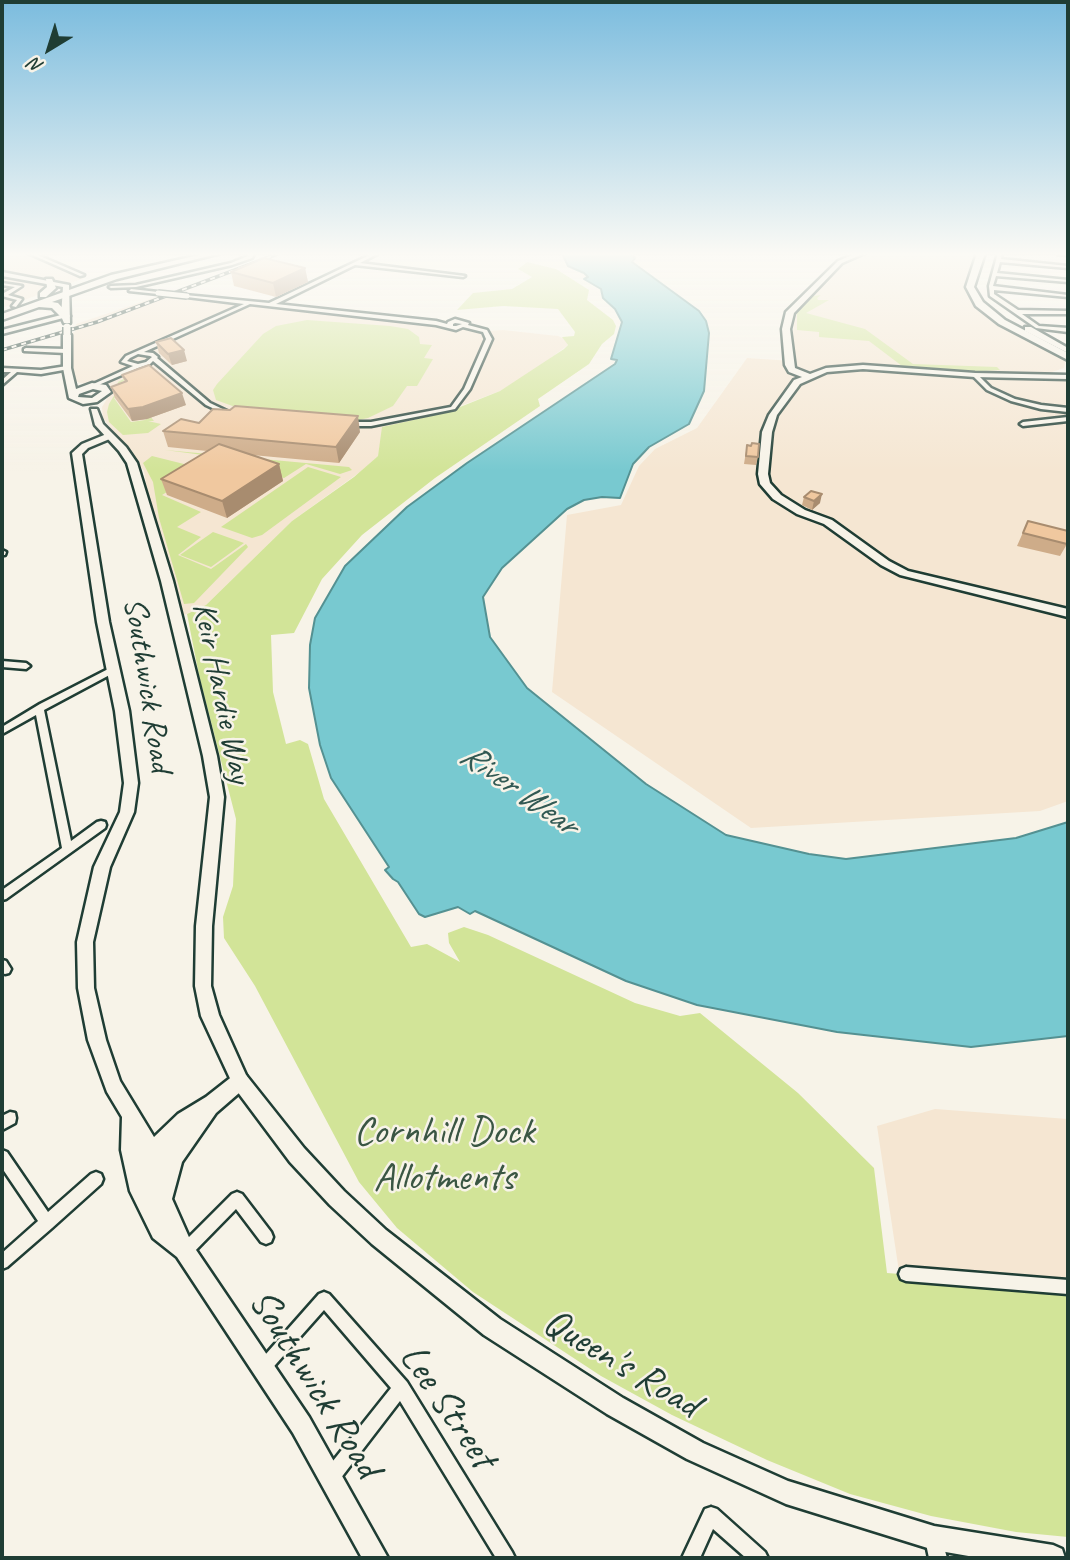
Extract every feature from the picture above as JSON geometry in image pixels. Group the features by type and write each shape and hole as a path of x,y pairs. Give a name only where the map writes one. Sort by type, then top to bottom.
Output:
{"highway":[{"path":"1011,326 1021,333 1068,352"},
{"path":"1022,326 1068,352"}],"street":[{"path":"2,332 59,326"},
{"path":"66,326 66,368 73,394 91,387"},
{"path":"83,401 106,388 122,372 138,366 209,326"},
{"path":"332,422 371,424 453,408 467,389 489,339 485,331 466,326"},
{"path":"787,326 789,365 792,370 808,376"},
{"path":"1038,326 1068,330"},
{"path":"26,350 65,351"},
{"path":"122,372 125,358 139,353 153,358 208,404 225,413 237,415"},
{"path":"125,364 138,366"},
{"path":"1068,369 1064,377 975,375 863,367 826,370 808,376 791,387 774,415 767,432 763,474 765,484 778,497 828,522 885,563 904,573 1068,612"},
{"path":"2,370 41,372 66,368"},
{"path":"2,383 15,371"},
{"path":"975,375 989,389 1013,400 1068,410"},
{"path":"69,382 106,388"},
{"path":"94,411 106,388"},
{"name":"Keir Hardie Way","path":"73,394 73,398 83,401 94,411 99,425 132,463 167,581 211,756 217,797 204,926 203,986 210,1016 240,1081"},
{"path":"1023,424 1068,419"},
{"name":"Southwick Road","path":"109,436 85,446 78,457 88,530 122,711 131,798 102,867 85,942 86,988 97,1041 113,1086 152,1157 162,1200 185,1251 301,1425 376,1558"},
{"path":"2,664 26,666"},
{"path":"2,731 114,670"},
{"path":"39,709 67,849"},
{"path":"2,896 101,825"},
{"path":"140,1191 152,1157 161,1142 240,1081"},
{"name":"Queen's Road","path":"240,1081 297,1155 337,1198 398,1253 492,1327 615,1406 695,1451 786,1492 936,1548 1053,1558"},
{"path":"162,1200 164,1184 174,1157 213,1104"},
{"path":"131,1116 131,1150 140,1191 160,1231 185,1251 237,1199 266,1237"},
{"path":"2,1157 47,1223"},
{"path":"2,1262 96,1179"},
{"path":"906,1274 1068,1287"},
{"name":"Lee Street","path":"262,1367 324,1298 401,1388 506,1558"},
{"path":"331,1477 401,1388"},
{"path":"691,1558 711,1515 759,1558"}],"shaded area":[{"path":"76,326 477,326 488,331 558,336 565,339 568,345 531,373 500,391 381,440 378,456 360,472 292,521 206,605 182,616 152,519 144,471 103,418 102,407 111,392 110,386 73,380 70,334 75,332"},
{"path":"793,326 1010,326 1066,359 1064,368 1049,373 846,366 1068,379 1068,801 1040,811 751,828 552,692 567,515 621,505 639,466 655,449 697,428 747,358 792,361"},
{"path":"935,1109 1068,1119 1068,1377 908,1331 877,1126"}],"green space":[{"path":"276,326 387,326 408,329 419,337 420,344 432,345 424,358 433,359 417,386 407,386 393,406 368,418 353,421 238,408 216,400 213,390 217,384 263,334"},
{"name":"Cornhill Dock Allotments","path":"570,326 616,326 614,334 602,344 589,364 538,399 540,406 435,478 362,535 322,579 294,633 271,635 273,692 286,744 300,740 308,744 324,799 411,947 427,944 460,962 449,943 448,933 464,927 488,935 635,1003 680,1016 700,1013 798,1093 874,1168 887,1273 1068,1287 1068,1537 1016,1532 931,1516 850,1494 767,1460 672,1415 601,1376 473,1292 397,1228 359,1182 255,986 224,938 223,917 233,886 236,819 199,675 187,614 206,605 292,521 354,477 378,456 382,427 445,413 500,391 564,349 568,345 562,337 574,336 575,332"},
{"path":"797,326 853,326 865,329 913,364 997,367 1000,370 963,372 902,366 869,341 819,337 819,332 797,330"},
{"path":"146,367 120,383 117,397 114,398 131,422 145,420 150,416 154,421 148,421 161,424 148,433 123,435 109,422 109,404 118,382"},
{"path":"165,450 349,467 352,470 340,474 306,464 284,478 226,458"},
{"path":"152,456 204,469 162,495 201,512 177,527 201,537 178,555 211,569 246,544 248,547 194,603 184,604 159,518 153,482 143,463"},
{"path":"308,467 341,477 262,535 252,538 221,527"},
{"path":"213,532 244,543 211,567 180,555"}],"water":[{"name":"River Wear","path":"621,326 707,326 709,333 704,391 689,424 649,447 633,464 620,498 584,500 567,509 502,568 483,597 490,637 527,688 646,784 726,835 809,854 846,859 1016,838 1068,822 1068,1036 971,1047 837,1032 697,1005 626,981 475,911 470,914 458,907 425,917 419,914 398,882 385,870 389,867 331,778 320,745 309,688 310,645 315,618 345,566 407,507 467,463 615,364 617,360 611,359"}],"building":[{"path":"171,338 184,350 168,354 156,342"},
{"path":"149,365 182,393 143,407 128,409 111,387 127,381 122,375"},
{"path":"235,406 358,416 336,447 163,431 181,419 199,423 213,409 230,410"},
{"path":"752,443 759,444 758,457 746,456 747,445 751,446"},
{"path":"219,444 279,464 222,501 161,479"},
{"path":"811,491 822,494 814,501 804,497"},
{"path":"1028,521 1068,531 1067,544 1023,533"}],"railway":[{"path":"2,350 84,326"}]}
